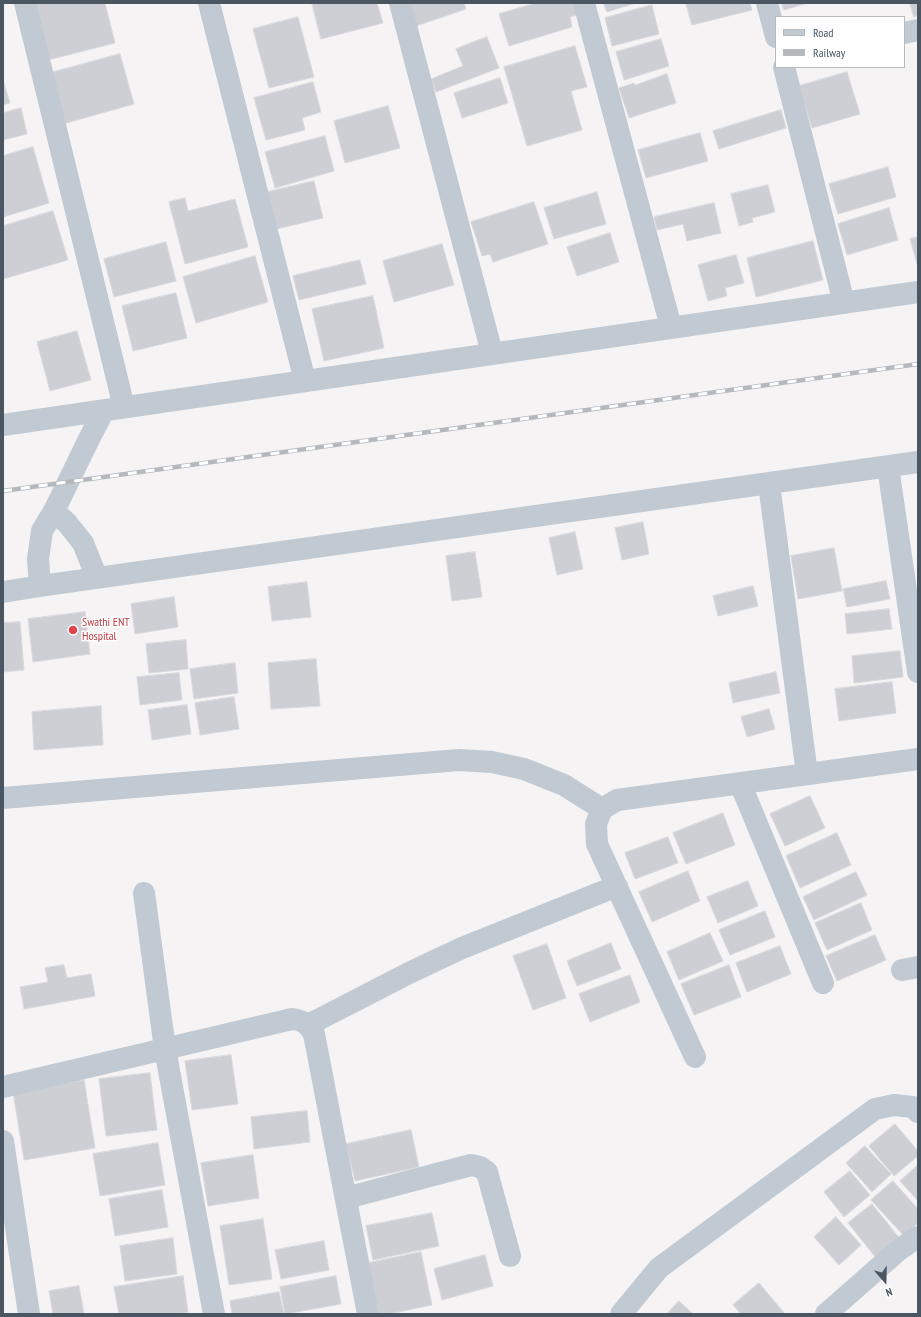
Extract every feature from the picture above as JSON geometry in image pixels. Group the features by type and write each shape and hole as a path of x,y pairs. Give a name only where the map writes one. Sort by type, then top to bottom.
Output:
{"street":[{"path":"25,3 114,409"},
{"path":"209,3 305,381"},
{"path":"400,3 492,353"},
{"path":"584,3 671,327"},
{"path":"767,3 775,33"},
{"path":"905,34 918,30"},
{"path":"784,68 844,303"},
{"path":"3,425 918,292"},
{"path":"40,586 38,559 42,531 54,511 89,439 114,409"},
{"path":"3,592 918,462"},
{"path":"888,467 918,672"},
{"path":"769,484 807,774"},
{"path":"54,511 83,544 97,578"},
{"path":"695,1057 597,844 596,824 602,809 617,800 918,759"},
{"path":"3,798 459,760 492,762 524,769 564,785 602,809"},
{"path":"740,783 823,984"},
{"path":"308,1025 411,972 462,948 617,886"},
{"path":"144,893 165,1049 214,1314"},
{"path":"3,1087 292,1019 302,1020 308,1025 314,1034 368,1314"},
{"path":"621,1314 659,1268 875,1110 894,1105 914,1107 918,1112"},
{"path":"3,1141 29,1314"},
{"path":"346,1198 471,1165 480,1167 487,1172 510,1256"},
{"path":"826,1314 900,1249 918,1237"}],"building":[{"path":"34,3 105,3 115,43 48,60"},
{"path":"312,3 377,3 383,23 321,39"},
{"path":"408,3 464,3 466,9 416,26"},
{"path":"536,3 573,3 577,15 570,17 572,27 509,46 499,14"},
{"path":"604,3 636,3 607,12"},
{"path":"686,3 750,3 752,10 692,25"},
{"path":"782,3 808,3 784,10"},
{"path":"910,3 918,3 918,15 914,17"},
{"path":"652,5 659,34 612,46 605,18"},
{"path":"298,17 314,77 269,88 253,29"},
{"path":"487,37 499,68 436,92 431,79 463,66 456,49"},
{"path":"661,39 669,66 624,80 616,52"},
{"path":"575,46 587,87 571,91 582,130 527,146 504,67"},
{"path":"120,54 134,104 63,124 50,73"},
{"path":"847,72 860,114 812,128 799,86"},
{"path":"667,74 676,103 629,118 619,88 634,83 635,85"},
{"path":"500,78 508,103 462,118 454,93"},
{"path":"3,80 10,103 3,105"},
{"path":"313,82 321,112 302,118 305,130 266,140 254,98"},
{"path":"388,106 400,148 345,163 334,121"},
{"path":"21,108 27,134 3,140 3,113"},
{"path":"781,110 786,128 719,149 713,131"},
{"path":"700,133 708,161 646,178 638,150"},
{"path":"325,136 334,171 275,188 265,152"},
{"path":"33,147 49,203 3,217 3,156"},
{"path":"888,167 896,197 838,214 829,184"},
{"path":"314,181 323,218 268,231 259,194"},
{"path":"768,185 775,212 752,218 753,222 739,226 731,194"},
{"path":"597,192 606,224 554,239 544,208"},
{"path":"185,198 188,211 235,199 248,247 185,264 169,202"},
{"path":"534,202 548,244 493,262 490,254 482,256 471,222"},
{"path":"714,203 721,233 687,241 683,224 657,230 654,217"},
{"path":"889,208 898,240 847,255 838,224"},
{"path":"53,211 68,260 3,279 3,226"},
{"path":"610,233 619,262 577,276 567,247"},
{"path":"918,237 918,267 910,239"},
{"path":"813,241 823,280 756,297 747,258"},
{"path":"166,242 176,281 114,297 104,259"},
{"path":"442,244 454,285 394,302 383,261"},
{"path":"736,255 744,283 725,288 727,296 708,301 698,265"},
{"path":"255,256 268,302 196,323 183,277"},
{"path":"360,260 366,284 299,300 293,276"},
{"path":"176,293 187,338 133,351 122,306"},
{"path":"373,296 384,348 324,361 312,309"},
{"path":"77,331 91,380 50,391 37,342"},
{"path":"643,522 649,554 622,560 615,528"},
{"path":"575,532 583,569 557,575 549,538"},
{"path":"834,548 842,591 798,599 791,556"},
{"path":"475,552 482,597 452,601 446,556"},
{"path":"886,581 890,599 847,607 843,589"},
{"path":"307,582 311,617 272,621 268,587"},
{"path":"753,586 758,606 718,616 713,596"},
{"path":"174,597 178,627 135,634 131,604"},
{"path":"889,609 892,629 847,634 845,614"},
{"path":"85,612 90,654 33,662 28,619"},
{"path":"20,622 24,670 3,672 3,623"},
{"path":"186,640 188,669 149,673 146,644"},
{"path":"900,651 903,677 854,683 852,656"},
{"path":"316,659 320,706 271,709 268,663"},
{"path":"235,663 238,693 194,699 190,669"},
{"path":"776,672 780,693 733,703 729,683"},
{"path":"179,673 182,700 140,705 137,677"},
{"path":"892,682 896,713 839,721 835,689"},
{"path":"234,697 239,729 200,735 195,703"},
{"path":"187,705 191,734 152,740 148,710"},
{"path":"101,706 103,745 34,750 32,712"},
{"path":"769,709 775,729 747,737 741,717"},
{"path":"810,796 825,828 785,846 770,814"},
{"path":"723,813 735,845 686,864 673,833"},
{"path":"837,833 851,865 800,888 786,856"},
{"path":"668,837 678,863 635,879 625,853"},
{"path":"688,871 700,901 652,922 639,892"},
{"path":"856,872 867,895 814,920 803,897"},
{"path":"748,881 758,906 718,923 707,897"},
{"path":"861,903 872,930 827,950 815,923"},
{"path":"765,911 775,937 730,955 719,930"},
{"path":"710,933 723,961 679,980 667,952"},
{"path":"875,935 886,960 837,981 826,956"},
{"path":"611,943 621,969 577,986 567,961"},
{"path":"547,944 566,998 533,1010 513,956"},
{"path":"780,946 791,974 747,992 736,963"},
{"path":"64,965 67,978 91,974 95,996 24,1009 20,987 48,982 45,968"},
{"path":"729,965 741,997 694,1015 681,984"},
{"path":"630,975 640,1002 590,1022 579,994"},
{"path":"231,1055 238,1104 192,1110 185,1061"},
{"path":"150,1073 157,1130 106,1136 99,1079"},
{"path":"84,1080 95,1148 24,1160 13,1092"},
{"path":"307,1111 310,1142 254,1149 251,1117"},
{"path":"895,1124 918,1151 918,1156 894,1176 869,1146"},
{"path":"411,1130 419,1167 355,1181 346,1144"},
{"path":"158,1143 165,1185 100,1196 93,1154"},
{"path":"865,1146 891,1174 872,1192 846,1163"},
{"path":"253,1155 259,1198 208,1206 201,1163"},
{"path":"918,1165 918,1201 900,1181"},
{"path":"850,1171 870,1195 844,1217 824,1192"},
{"path":"893,1181 918,1209 918,1223 904,1236 871,1200"},
{"path":"162,1190 168,1227 115,1236 109,1199"},
{"path":"872,1204 901,1240 877,1259 848,1223"},
{"path":"432,1213 439,1246 373,1260 366,1226"},
{"path":"836,1217 861,1245 839,1265 814,1237"},
{"path":"263,1219 272,1279 229,1285 220,1226"},
{"path":"173,1238 177,1274 125,1281 120,1246"},
{"path":"324,1241 329,1270 281,1279 275,1250"},
{"path":"421,1252 432,1305 388,1314 379,1314 368,1263"},
{"path":"485,1255 493,1286 442,1300 434,1269"},
{"path":"183,1276 188,1312 177,1314 119,1314 114,1287"},
{"path":"336,1276 341,1304 285,1314 280,1287"},
{"path":"759,1283 785,1314 741,1314 733,1305"},
{"path":"79,1286 84,1314 53,1314 49,1291"},
{"path":"279,1292 284,1314 232,1314 230,1301"},
{"path":"679,1301 693,1314 667,1314"}],"railway":[{"path":"3,491 918,364"}],"place":[{"name":"Swathi ENT Hospital","path":"73,630"}]}
